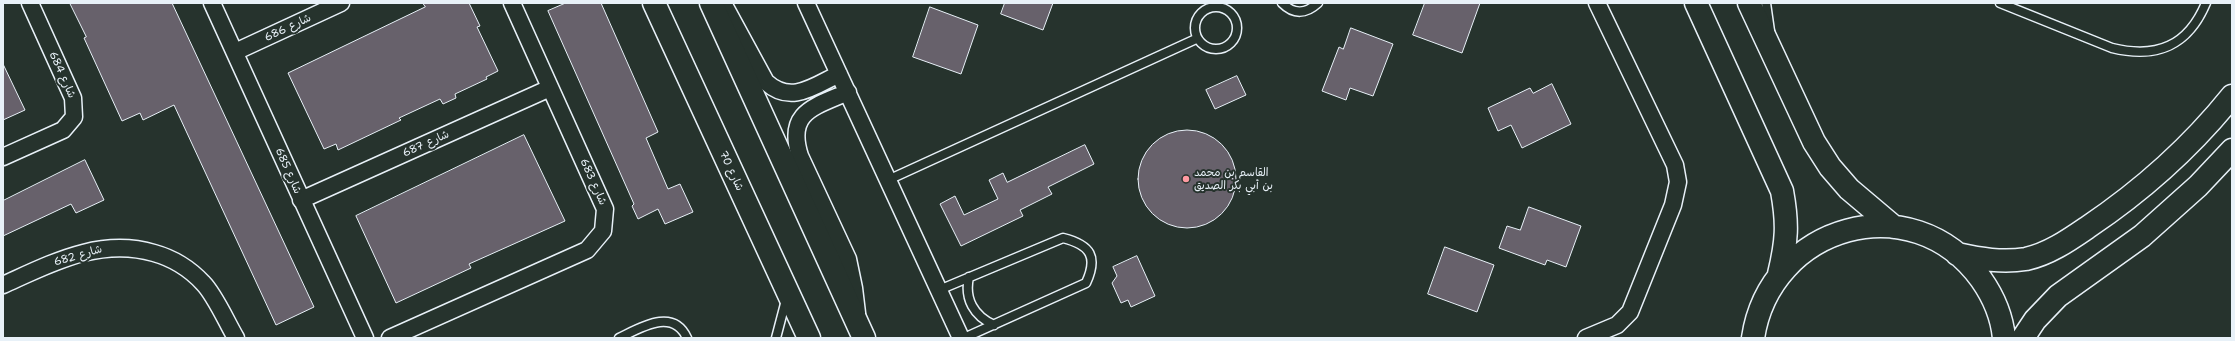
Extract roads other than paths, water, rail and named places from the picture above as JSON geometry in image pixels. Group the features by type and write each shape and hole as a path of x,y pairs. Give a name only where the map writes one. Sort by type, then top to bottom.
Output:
{"main road":[{"name":"شارع 70","path":"654,3 809,338"},
{"path":"711,3 861,331"},
{"path":"1696,3 1782,191 1787,218 1786,246 1779,274"},
{"path":"1749,3 1814,142 1830,167 1848,189 1894,227"},
{"path":"1957,254 1980,259 2004,261 2027,258 2050,251 2071,239 2148,183 2183,151 2232,96"},
{"path":"2023,338 2035,320 2058,296 2142,236 2198,186 2232,150"},
{"path":"1753,338 1755,321 1765,296 1779,274 1803,251 1830,235 1862,227 1894,227 1927,236 1957,254 1974,270 1987,288 1997,309 2004,338"}],"street":[{"name":"شارع 684","path":"3,157 62,130 74,117 73,98 30,3"},
{"name":"شارع 685","path":"212,3 365,338"},
{"name":"شارع 686","path":"235,52 341,3"},
{"name":"شارع 683","path":"390,338 587,250 603,231 605,209 512,3"},
{"path":"723,3 766,82 771,87 784,93 799,93 839,74"},
{"path":"806,3 961,338"},
{"path":"1586,338 1616,325 1630,312 1673,205 1678,182 1675,165 1596,3"},
{"name":"شارع 687","path":"301,200 550,88"},
{"path":"848,92 809,109 798,123 794,140 848,259 861,331"},
{"name":"شارع 682","path":"3,285 63,258 99,248 139,249 168,257 204,283 236,338"}],"lane":[{"path":"1282,3 1288,9 1299,13 1310,10 1318,3"},
{"path":"1766,3 1770,26 1769,46"},
{"path":"2000,3 2112,48 2131,53 2151,52 2170,46 2181,39 2199,20 2206,3"},
{"path":"1216,7 1227,10 1235,18 1237,29 1234,40 1226,48 1215,50 1204,47 1196,39 1194,28 1197,17 1205,9 1216,7"},
{"path":"888,180 1196,39"},
{"path":"939,290 1063,238 1079,242 1090,254 1092,270 1086,283 964,338"},
{"path":"969,277 967,292 972,306 985,321 994,325"},
{"path":"776,338 788,293"},
{"path":"619,338 656,321 666,321 678,327 687,338"}],"place":[{"name":"القاسم بن محمد بن أبي بكر الصديق","path":"1186,179"}]}
